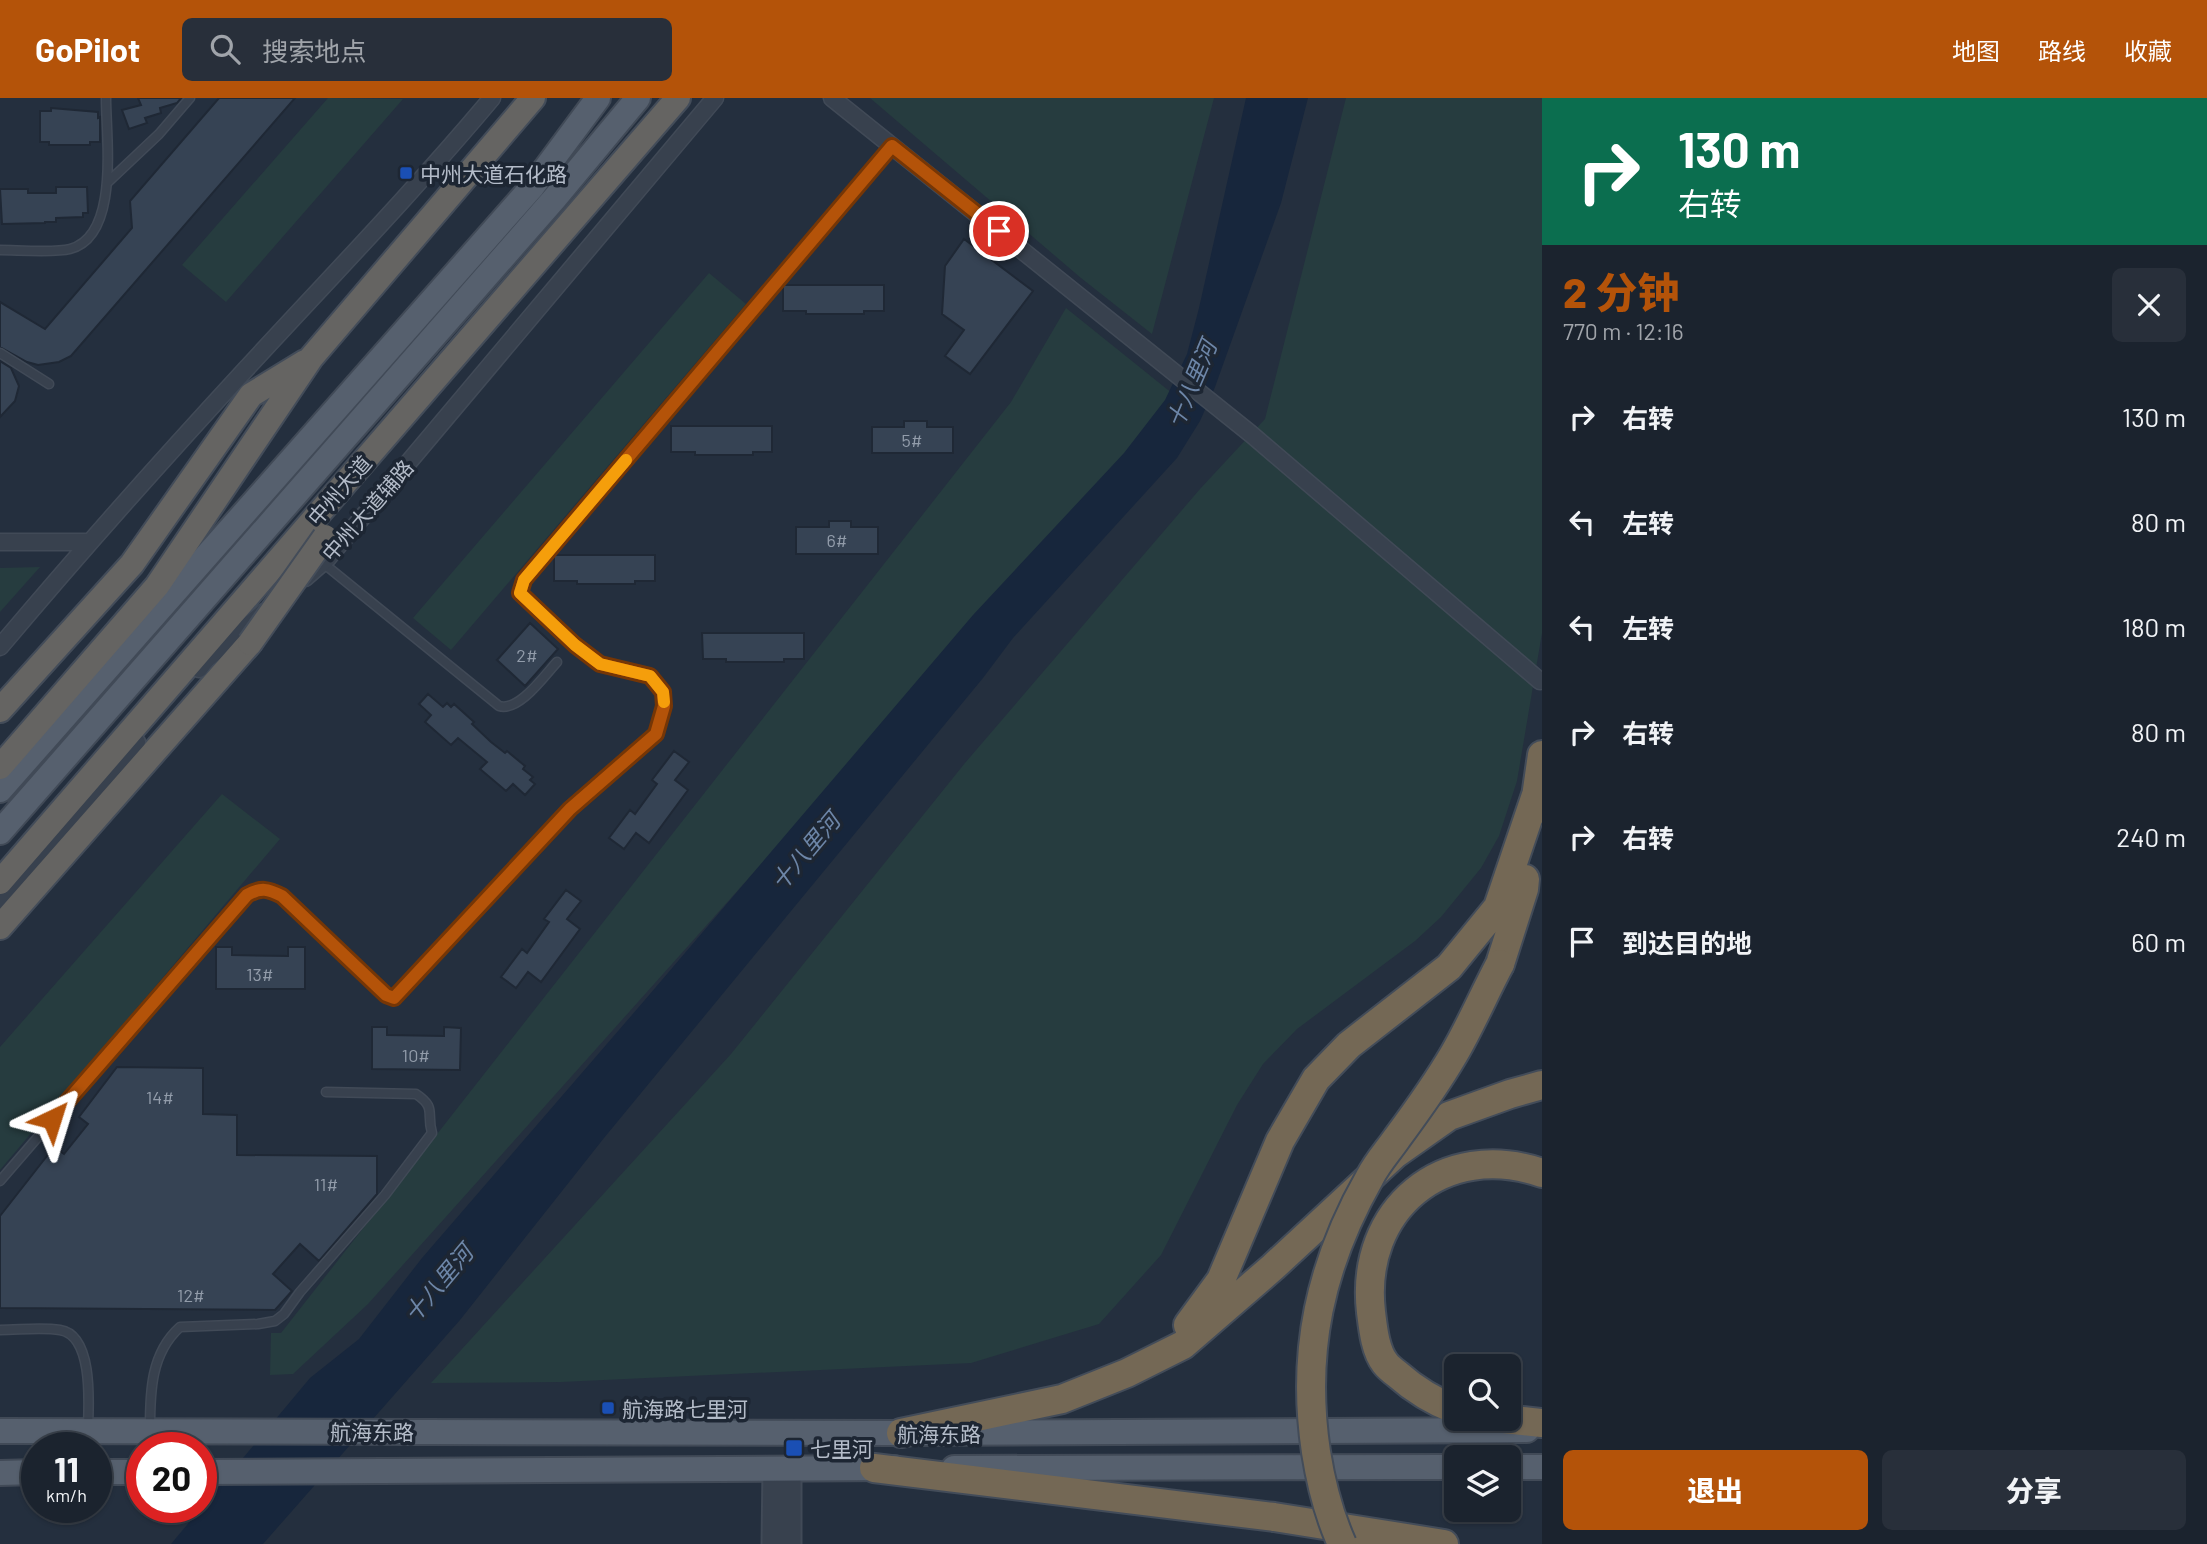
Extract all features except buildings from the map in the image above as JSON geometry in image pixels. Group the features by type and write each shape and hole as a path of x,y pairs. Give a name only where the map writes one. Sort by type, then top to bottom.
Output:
{"highway":[{"path":"0,767 157,586 311,358 534,98"},
{"name":"中州大道","path":"0,882 678,98"},
{"path":"0,710 132,564 251,395 311,358"},
{"path":"0,927 250,643 325,537 376,447"},
{"path":"1342,1544 1326,1502 1318,1469 1309,1401 1312,1343 1317,1313 1345,1226 1371,1175 1454,1055 1500,964 1524,889 1542,755"},
{"path":"1154,1360 1181,1333 1221,1280 1280,1141 1317,1079 1349,1045 1449,967 1498,907 1536,795"},
{"path":"901,1433 1062,1399 1183,1345 1273,1267 1395,1154 1449,1116 1542,1085"},
{"path":"1444,1404 1417,1391 1384,1363 1374,1334 1369,1290 1371,1266 1378,1242 1394,1213 1405,1201 1431,1180 1446,1173 1494,1163 1542,1172"},
{"path":"1521,1421 1542,1423"},
{"path":"874,1468 1274,1517 1444,1544"}],"main road":[{"path":"0,790 532,187 598,98"},
{"name":"中州大道","path":"0,832 638,98"},
{"name":"航海东路","path":"0,1431 901,1433 1542,1430"},
{"name":"航海东路","path":"217,1472 1444,1467"},
{"path":"1521,1467 1542,1467"},
{"path":"0,1472 21,1472"}],"street":[{"path":"0,647 88,542 439,162 492,98"},
{"name":"中州大道辅路","path":"0,903 206,660 323,563 715,98"},
{"path":"832,98 1251,434 1540,681"},
{"path":"0,542 88,542"},
{"path":"772,1544 782,1469"},
{"path":"782,1469 791,1544"}],"lane":[{"path":"0,250 68,250 81,244 96,230 103,215 107,183 106,98"},
{"path":"107,183 159,134 190,98"},
{"path":"0,1181 247,895 257,889 267,889 282,896 386,995 394,998 570,809 656,734 664,706 663,692 659,685 642,672 600,664 575,645 520,593 524,580 892,146"},
{"path":"0,354 49,384"},
{"path":"323,563 499,706 505,708 519,703 557,662"},
{"path":"150,1430 150,1388 160,1352 170,1336 180,1327 275,1321 284,1314 385,1195 432,1133 427,1101 416,1094 326,1092"},
{"path":"0,1330 61,1330 71,1335 87,1364 100,1430"}],"green space":[{"path":"328,98 403,99 226,302 182,265"},
{"path":"870,98 1214,98 1152,334 1081,278"},
{"path":"1346,98 1542,98 1542,633 1517,781 1499,836 1481,868 1441,917 1415,941 1297,1029 1263,1064 1237,1105 1161,1255 1099,1324 971,1363 561,1382 431,1383 731,1054 965,763 1200,489 1265,419"},
{"path":"709,273 746,304 451,650 413,618"},
{"path":"1066,308 1178,398 368,1304 293,1374 270,1375 271,1333 281,1333 1011,402"},
{"path":"40,567 0,612 0,568"},
{"path":"222,794 280,839 0,1170 0,1047"}],"water":[{"name":"十八里河","path":"1246,98 1308,98 1281,203 1215,387 1200,421 1177,458 1013,638 983,678 604,1138 460,1320 263,1544 171,1544 189,1523 217,1523 217,1489 310,1378 359,1339 422,1258 973,615 1124,453 1165,400 1187,354"}],"slow traffic":[{"path":"626,460 524,580 520,593 575,645 600,664 650,676 663,692 664,702"}],"place":[{"name":"中州大道石化路","path":"406,173"},
{"name":"航海路七里河","path":"608,1408"},
{"name":"七里河","path":"794,1448"}],"route":[{"path":"52,1119 247,895 257,889 267,889 282,896 386,995 394,998 570,809 656,734 664,706 663,692 659,685 642,672 600,664 575,645 520,593 524,580 892,146 999,231"}]}
